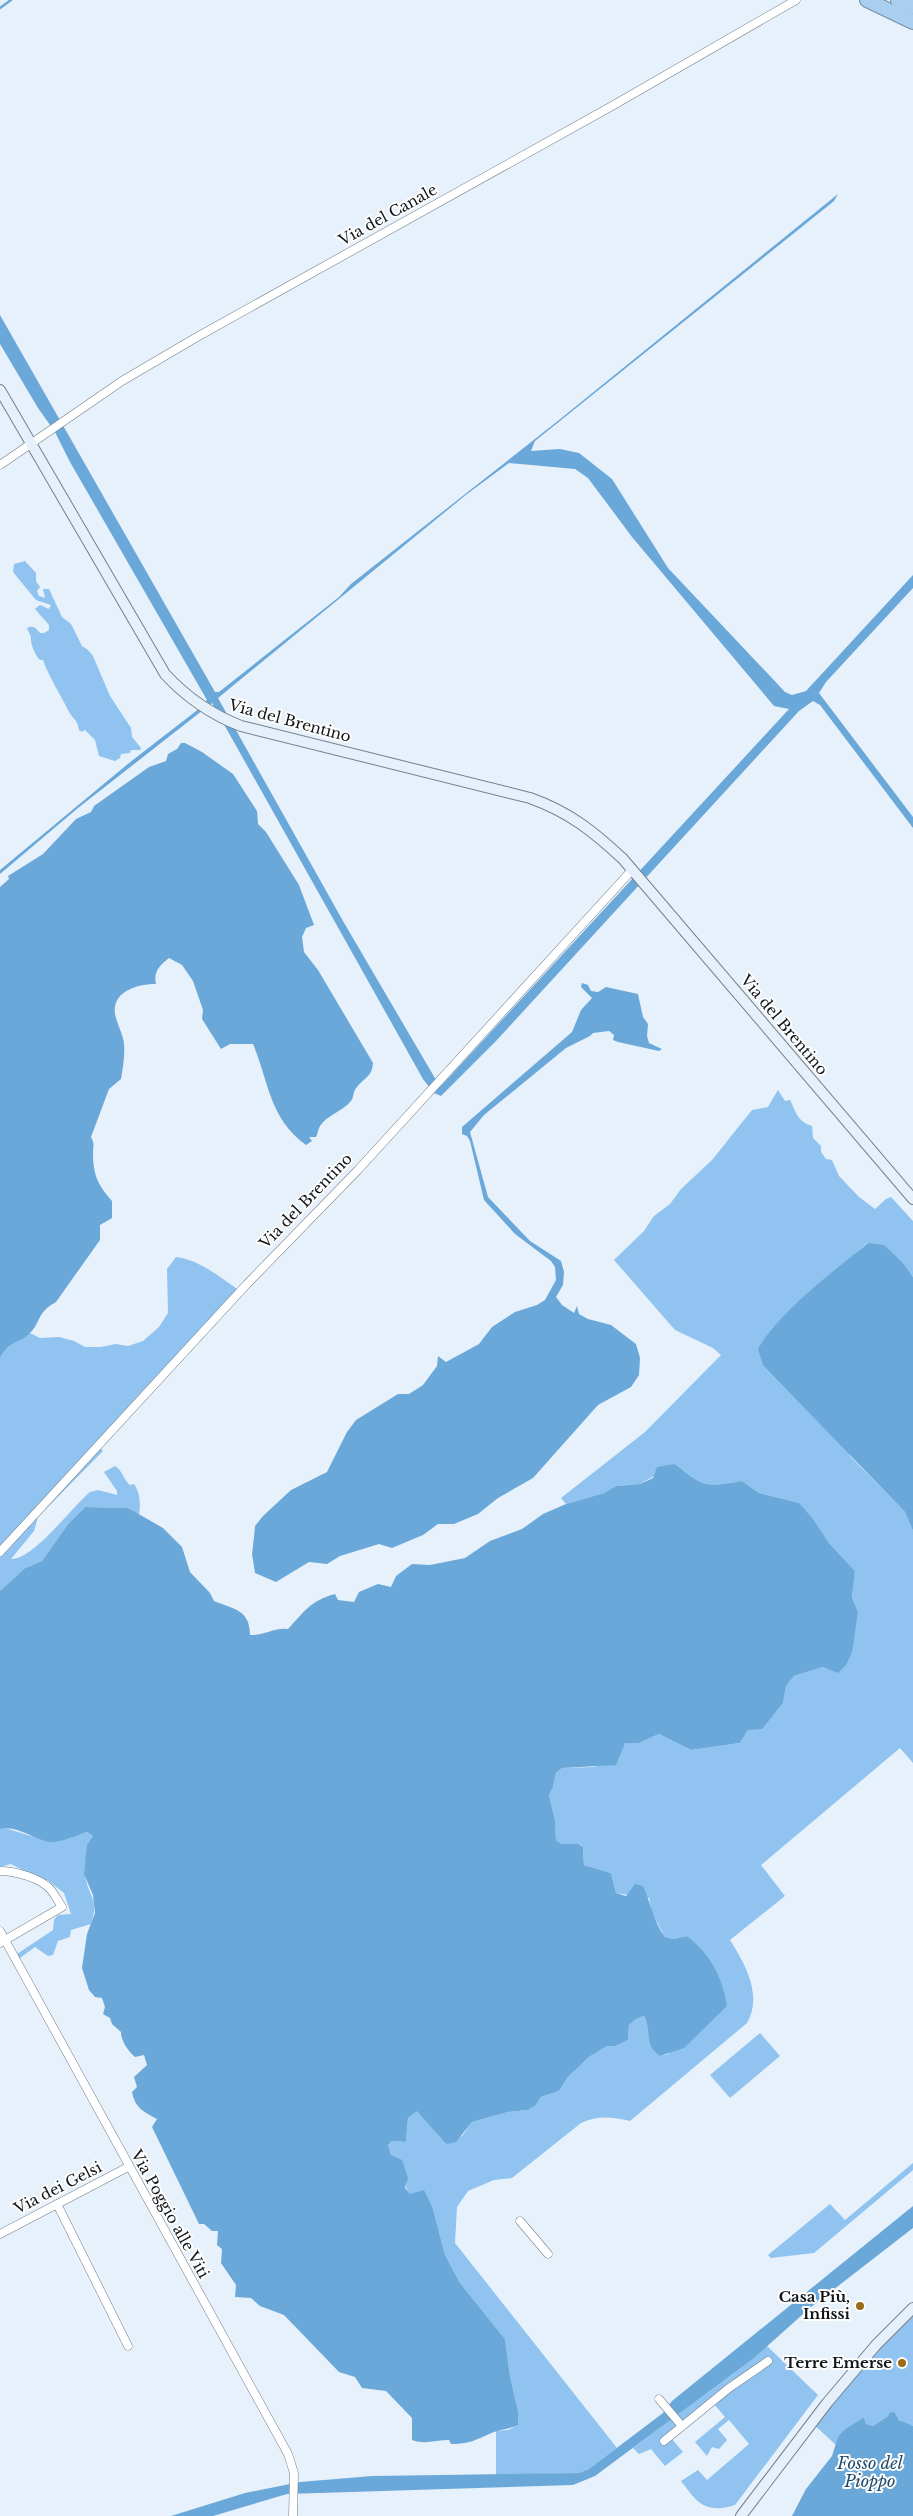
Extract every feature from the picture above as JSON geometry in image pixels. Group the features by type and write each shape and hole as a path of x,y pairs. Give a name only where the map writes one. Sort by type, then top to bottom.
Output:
{"highway":[{"path":"866,0 913,22"},
{"path":"898,0 913,7"}],"street":[{"name":"Via del Canale","path":"0,464 122,382 197,337 612,106 796,0"},
{"name":"Via del Brentino","path":"0,390 165,674 185,695 218,717 241,726 530,798 558,808 592,830 634,872 913,1199"},
{"name":"Via del Brentino","path":"0,1552 247,1284 358,1171 428,1092 634,872"},
{"path":"0,1871 11,1871 31,1878 50,1888 62,1907 3,1942"},
{"name":"Via Poggio alle Viti","path":"0,1931 3,1942 288,2454 294,2473 293,2516"},
{"name":"Via dei Gelsi","path":"0,2234 128,2167"},
{"path":"57,2204 128,2346"},
{"path":"520,2221 548,2254"},
{"path":"742,2516 827,2403 876,2345 913,2308"},
{"path":"664,2442 729,2388 768,2361"},
{"path":"660,2399 682,2426"}],"shaded area":[{"path":"25,561 36,573 36,581 40,587 37,591 39,596 45,598 43,589 49,589 62,617 71,624 82,646 93,656 110,696 131,728 132,737 141,748 140,750 131,750 130,753 121,754 120,758 115,761 99,756 95,740 85,730 82,732 79,730 43,660 37,657 32,646 27,628 34,628 40,633 49,630 49,625 35,609 40,605 49,609 51,605 36,600 13,572 14,564"},
{"path":"778,1090 785,1101 790,1100 800,1119 812,1126 813,1138 821,1146 821,1152 826,1159 832,1160 839,1176 859,1197 875,1209 891,1197 913,1221 913,1277 904,1264 867,1243 798,1305 850,1456 905,1512 913,1531 913,1763 900,1748 761,1865 785,1896 730,1940 746,1969 753,1991 753,2002 747,2023 630,2121 605,2117 581,2123 512,2178 494,2180 468,2191 457,2207 455,2243 617,2448 581,2473 496,2475 496,2431 508,2430 518,2425 518,2411 510,2376 505,2339 460,2283 445,2255 433,2209 410,2195 406,2188 407,2178 391,2155 388,2145 392,2141 406,2142 408,2118 417,2110 446,2144 462,2136 472,2122 508,2112 528,2110 535,2106 541,2097 559,2091 568,2077 589,2057 607,2046 616,2046 628,2040 629,2025 636,2019 644,2016 649,2026 649,2038 660,2056 668,2054 727,2006 717,1976 708,1959 687,1936 674,1939 665,1937 652,1913 649,1898 616,1893 611,1873 584,1865 583,1847 580,1844 561,1844 556,1840 555,1820 549,1795 556,1773 562,1768 595,1767 625,1743 639,1743 659,1734 691,1750 740,1743 748,1730 773,1715 783,1703 786,1686 794,1676 823,1667 855,1627 858,1612 852,1597 855,1571 829,1543 814,1520 798,1503 759,1493 742,1481 706,1484 693,1478 675,1464 640,1484 616,1486 604,1493 566,1504 561,1498 645,1432 721,1355 713,1348 675,1330 614,1260 644,1231 654,1216 670,1204 681,1189 712,1160 752,1110 768,1107"},
{"path":"176,1257 202,1266 240,1291 99,1447 103,1451 38,1517 34,1531 11,1559 20,1557 41,1542 90,1492 98,1490 117,1495 117,1491 104,1472 115,1466 120,1470 128,1483 130,1485 134,1484 138,1491 140,1499 139,1515 128,1508 85,1507 68,1524 42,1561 25,1568 0,1591 0,1358 7,1345 30,1333 40,1338 59,1337 74,1341 85,1347 101,1347 116,1344 128,1346 143,1341 159,1327 168,1313 167,1269"},
{"path":"5,1828 51,1842 87,1832 93,1836 85,1871 86,1882 94,1903 91,1924 71,1930 70,1937 58,1941 53,1955 48,1956 35,1947 16,1961 14,1956 53,1930 54,1920 58,1915 71,1914 64,1893 47,1880 44,1881 11,1864 0,1867 0,1829"},
{"path":"760,2033 780,2056 730,2098 710,2075"},
{"path":"913,2163 913,2170 814,2253 771,2258 768,2255 830,2204 845,2220"},
{"path":"913,2308 913,2426 906,2424 889,2413 888,2416 873,2426 866,2424 864,2417 845,2429 836,2445 811,2422"},
{"path":"767,2346 818,2395 735,2505 724,2508 707,2506 695,2499 681,2481 698,2470 707,2480 749,2444 729,2420 718,2429 727,2440 719,2449 712,2447 707,2456 695,2442 725,2417 714,2404 672,2439 683,2452 665,2466 651,2449 639,2454 633,2448"}],"water":[{"path":"838,194 834,201 535,441 531,451 560,449 579,453 612,479 668,568 785,692 792,695 806,691 913,575 913,588 826,682 819,693 913,817 913,828 820,705 813,701 799,711 496,1041 441,1096 434,1093 423,1079 212,703 78,808 0,874 0,870 129,763 200,708 207,700 70,462 55,432 38,408 0,344 0,315 215,692 219,692 339,597 351,584 559,420","holes":["509,463 575,469 588,478 632,537 774,706 789,709 442,1085 439,1085 343,921 218,698 467,494"]},
{"path":"181,743 185,743 202,752 233,774 257,811 258,824 266,832 299,885 314,925 306,928 302,937 304,952 318,970 373,1063 372,1068 370,1074 356,1089 351,1101 323,1122 319,1127 316,1137 309,1137 312,1141 306,1145 284,1123 277,1111 253,1044 230,1044 221,1049 202,1019 203,1010 193,981 182,965 169,958 158,969 155,980 156,984 134,987 122,994 115,1006 115,1014 124,1044 121,1079 109,1089 91,1137 95,1174 103,1190 112,1201 112,1218 100,1225 100,1240 56,1302 45,1310 29,1334 10,1345 0,1358 0,887 9,879 8,876 43,854 76,819 91,812 94,806 149,767 166,761 168,754 177,749"},
{"path":"582,983 588,985 591,991 598,992 606,987 638,994 643,1017 648,1024 647,1036 649,1043 662,1049 659,1051 618,1042 613,1040 614,1035 609,1031 593,1033 566,1048 484,1115 470,1132 488,1197 530,1241 561,1261 564,1272 563,1285 556,1297 562,1305 574,1313 577,1306 579,1314 588,1319 611,1325 636,1344 640,1358 639,1375 631,1387 598,1405 533,1478 498,1498 478,1514 454,1524 438,1524 423,1535 392,1548 379,1544 340,1556 327,1564 309,1562 276,1582 255,1573 252,1554 255,1526 291,1490 327,1472 347,1432 356,1420 398,1394 409,1394 423,1385 437,1366 438,1356 446,1362 479,1344 492,1327 515,1312 537,1305 545,1300 556,1280 555,1267 551,1261 515,1234 484,1200 470,1141 467,1136 462,1134 462,1127 572,1032 581,1010 592,998 581,987"},
{"path":"868,1243 884,1245 904,1264 913,1277 913,1531 905,1512 763,1365 758,1349 767,1335 793,1307"},
{"path":"675,1464 693,1478 706,1484 742,1481 759,1493 799,1503 814,1520 829,1543 855,1571 852,1597 858,1612 852,1652 846,1665 838,1673 823,1667 794,1676 786,1686 783,1703 762,1729 748,1730 740,1743 691,1750 659,1734 639,1743 625,1743 616,1765 562,1768 556,1773 549,1795 555,1820 556,1840 561,1844 579,1844 583,1847 584,1865 611,1873 616,1893 626,1896 635,1884 643,1886 655,1918 665,1937 674,1939 687,1936 695,1942 714,1966 727,2006 684,2048 660,2056 655,2052 650,2043 647,2022 644,2016 636,2019 629,2025 628,2040 616,2046 607,2046 589,2057 568,2077 559,2091 541,2097 535,2106 528,2110 508,2112 472,2122 456,2142 446,2144 417,2111 408,2118 406,2142 392,2141 388,2145 391,2155 402,2160 408,2178 405,2188 410,2194 424,2190 433,2209 445,2255 460,2283 505,2339 510,2376 518,2411 518,2425 469,2442 451,2444 449,2440 426,2442 412,2440 412,2418 386,2391 362,2388 355,2377 339,2372 284,2315 260,2306 251,2298 235,2297 236,2285 221,2263 222,2249 217,2245 218,2231 212,2231 204,2224 199,2224 152,2127 157,2119 141,2109 133,2097 132,2092 137,2087 134,2077 147,2065 144,2055 135,2057 127,2049 121,2032 112,2024 110,2018 103,2014 105,2007 102,1998 95,1997 89,1990 82,1968 87,1934 95,1913 93,1895 84,1874 87,1845 93,1836 87,1832 63,1840 49,1842 13,1829 0,1829 0,1591 25,1568 42,1561 68,1524 85,1507 128,1508 163,1528 182,1547 190,1572 210,1593 214,1601 244,1615 250,1635 278,1629 288,1629 308,1607 326,1597 335,1594 338,1600 354,1602 359,1592 378,1584 391,1587 396,1576 412,1564 430,1565 465,1558 490,1541 522,1529 543,1514 566,1504 604,1493 616,1486 640,1484 653,1478 657,1467"},
{"path":"913,2206 913,2228 811,2307 755,2357 595,2476 573,2485 287,2494 213,2516 171,2516 245,2493 300,2482 372,2476 580,2473 589,2469 663,2413 672,2401"},
{"name":"Fosso del Pioppo","path":"894,2412 899,2420 913,2426 913,2516 792,2516 806,2489 832,2456 838,2437 845,2429 864,2417 866,2424 873,2426 888,2416 889,2413"}],"waterway":[{"path":"0,8 11,0"}],"place":[{"name":"Casa Più, Infissi","path":"860,2306"},
{"name":"Terre Emerse","path":"902,2363"}]}
